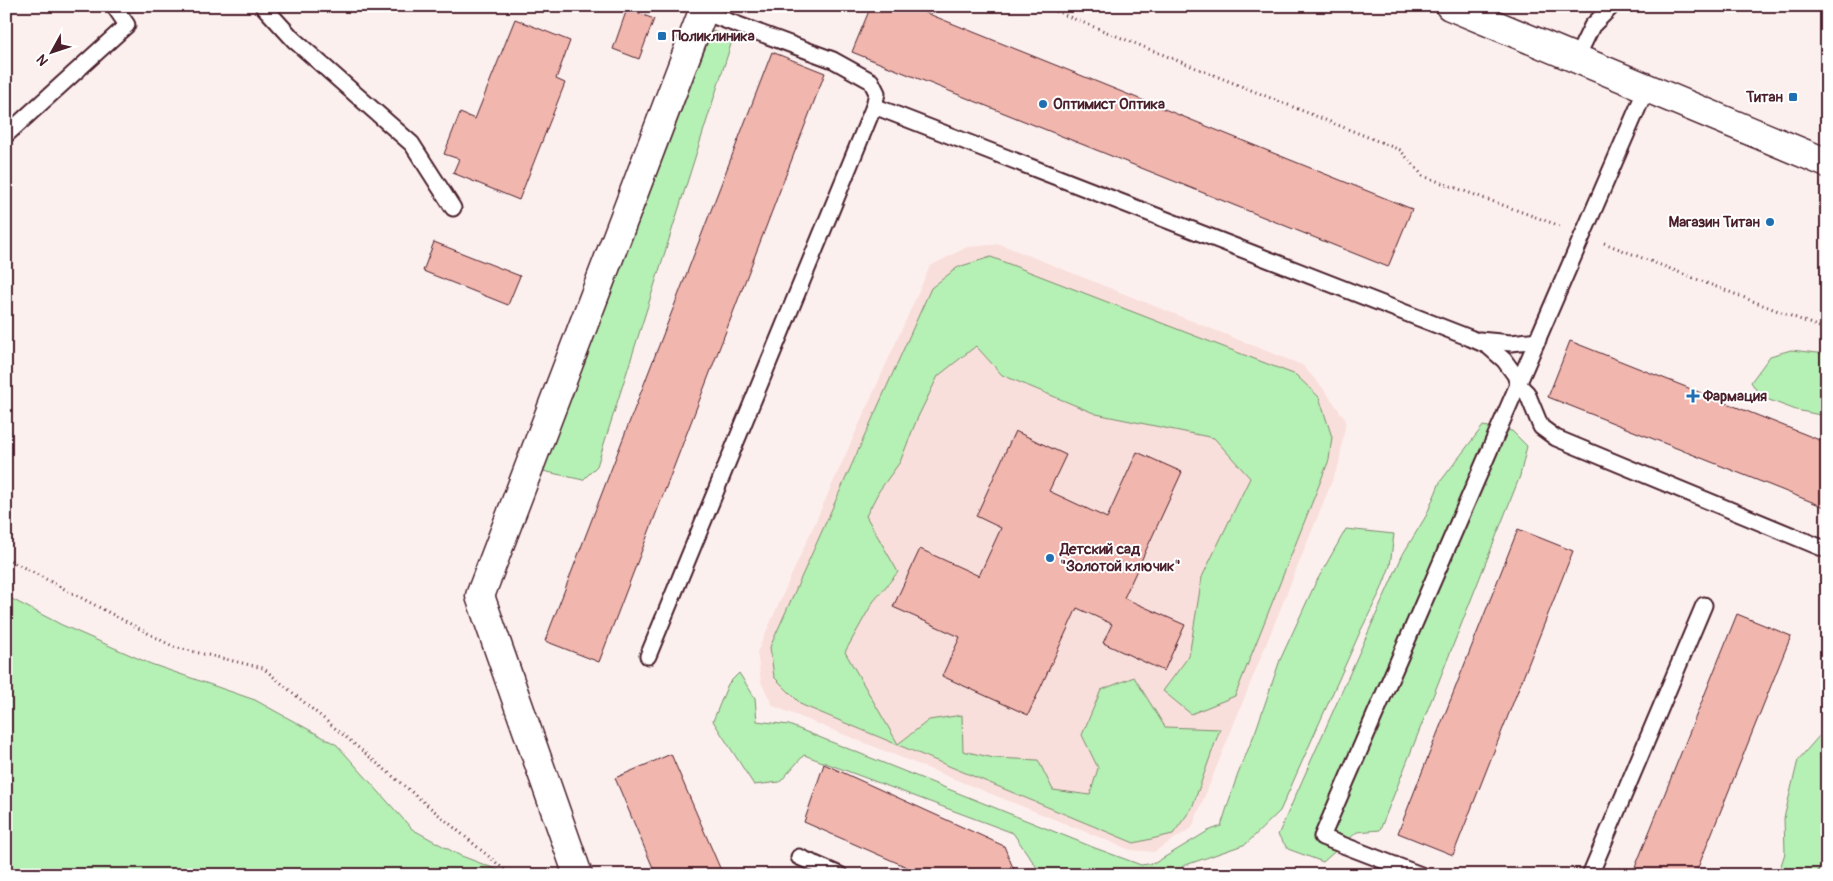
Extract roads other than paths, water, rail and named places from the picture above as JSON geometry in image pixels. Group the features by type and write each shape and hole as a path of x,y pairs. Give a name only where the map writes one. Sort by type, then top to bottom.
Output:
{"street":[{"path":"1450,6 1827,163"},
{"path":"578,875 480,596 704,9"}],"lane":[{"path":"6,135 127,26 114,6"},
{"path":"263,6 294,40 412,144 452,208"},
{"path":"1576,59 1592,26 1605,6"},
{"path":"1592,26 1612,6"},
{"path":"648,656 874,106 877,93 871,81 833,60 704,9"},
{"path":"1421,875 1322,837 1646,89"},
{"path":"874,106 1488,346 1504,360 1515,375 1518,384 1527,393 1541,427 1556,438 1827,550"},
{"path":"1470,338 1511,343 1538,340"},
{"path":"1590,875 1704,605"},
{"path":"798,857 840,875"}],"place":[{"name":"Поликлиника","path":"662,36"},
{"name":"Титан","path":"1793,97"},
{"name":"Оптимист Оптика","path":"1043,104"},
{"name":"Магазин Титан","path":"1770,222"},
{"name":"Фармация","path":"1693,396"},
{"name":"Детский сад \"Золотой ключик\"","path":"1050,558"}]}
